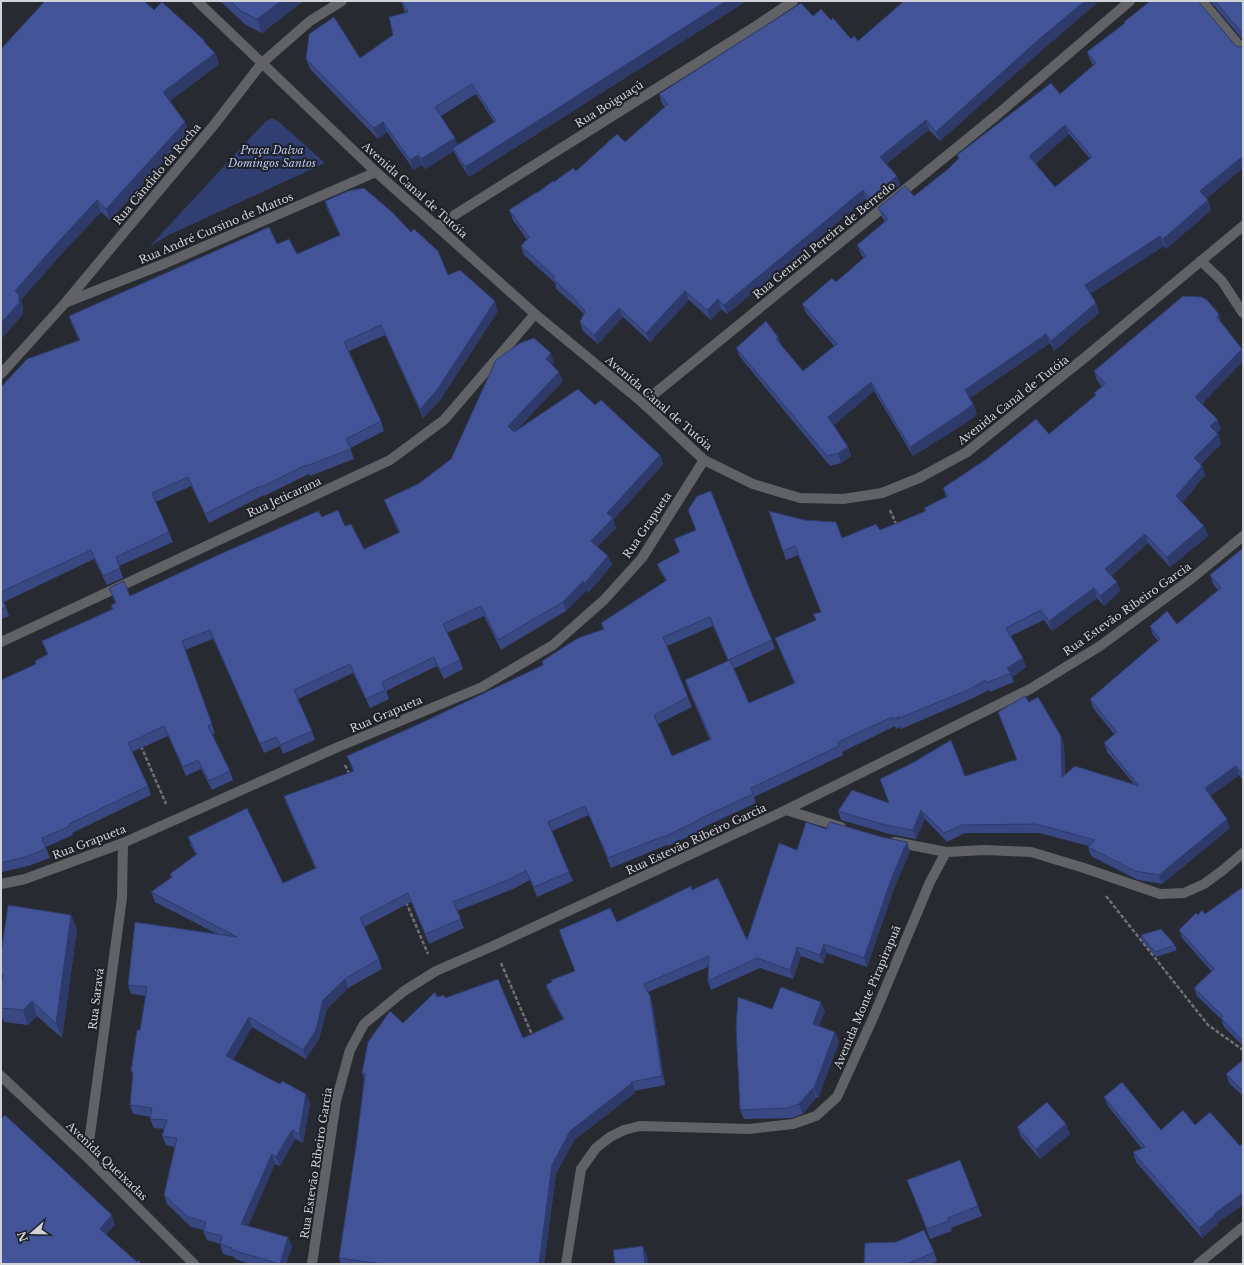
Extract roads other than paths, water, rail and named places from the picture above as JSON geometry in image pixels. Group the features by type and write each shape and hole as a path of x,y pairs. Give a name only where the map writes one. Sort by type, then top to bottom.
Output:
{"street":[{"name":"Avenida Canal de Tutóia","path":"197,1 376,172 535,314 643,403 704,460 753,484 800,498 844,499 882,493 919,478 967,452 1088,355 1243,226"},
{"name":"Rua Cândido da Rocha","path":"1,374 66,302 214,125 262,63 310,21 342,1"},
{"name":"Rua Boiguaçú","path":"437,226 793,1"},
{"name":"Rua General Pereira de Berredo","path":"643,403 998,114 1130,1"},
{"path":"1202,1 1243,50"},
{"name":"Rua André Cursino de Mattos","path":"66,302 166,264 376,172"},
{"path":"1201,261 1222,281 1243,313"},
{"name":"Rua Jeticarana","path":"1,642 390,460 444,420 535,314"},
{"name":"Rua Grapueta","path":"1,884 26,879 123,843 338,747 482,687 553,644 604,600 642,558 704,460"},
{"name":"Rua Estevão Ribeiro Garcia","path":"312,1264 336,1101 350,1050 364,1024 404,991 436,971 786,810 1030,689 1100,646 1191,579 1243,536"},
{"path":"786,810 851,829"},
{"path":"887,840 946,852 985,850 1031,852 1160,894 1184,893 1204,884 1243,853"},
{"name":"Rua Saravá","path":"87,1157 122,898 123,843"},
{"name":"Avenida Monte Pirapirapuã","path":"566,1264 581,1170 596,1148 610,1137 624,1130 640,1126 748,1129 793,1124 816,1116 836,1097 873,1018 930,882 946,852"},
{"name":"Avenida Queixadas","path":"1,1076 87,1157 194,1264"},
{"path":"1198,1264 1243,1227"}],"park label":[{"name":"Praça Dalva Domingos Santos","path":"272,156"}]}
